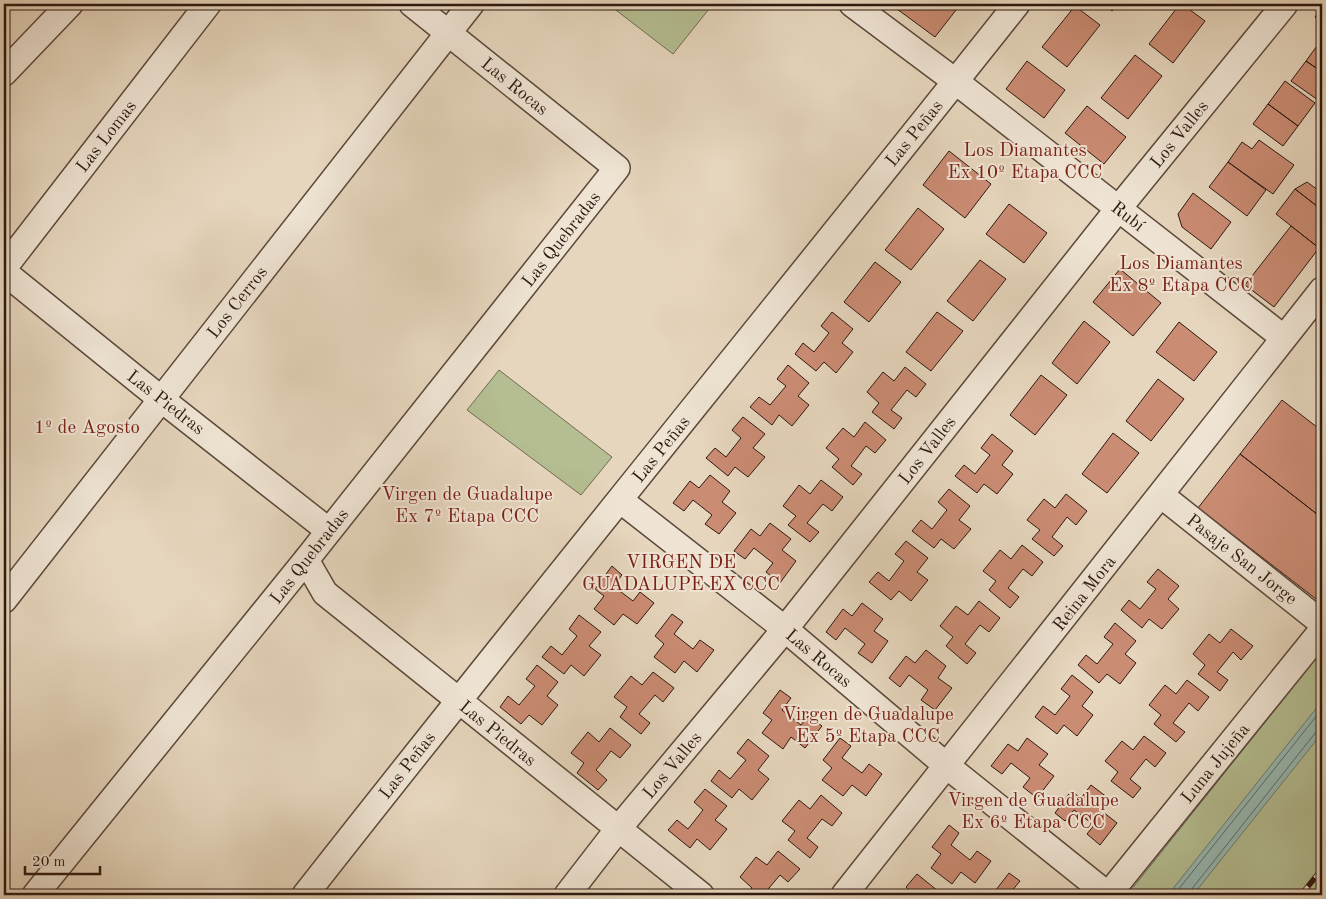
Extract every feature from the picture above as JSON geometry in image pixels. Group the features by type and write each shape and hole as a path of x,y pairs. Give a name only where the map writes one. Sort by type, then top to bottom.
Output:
{"street":[{"path":"4,73 70,4"},
{"name":"Las Lomas","path":"4,268 208,4"},
{"name":"Las Rocas","path":"412,4 617,168"},
{"name":"Los Cerros","path":"4,600 471,4"},
{"name":"Rubí","path":"852,4 955,81 1284,338"},
{"name":"Las Peñas","path":"305,895 458,700 1017,4"},
{"name":"Los Valles","path":"567,895 618,829 785,629 1118,209 1285,4"},
{"name":"Las Quebradas","path":"35,895 306,560 617,168"},
{"name":"Las Piedras","path":"4,272 161,399 329,530"},
{"name":"Reina Mora","path":"844,895 1322,290"},
{"name":"Pasaje San Jorge","path":"1161,496 1322,623"},
{"name":"Las Rocas","path":"620,500 785,629 947,766 1108,895"},
{"name":"Las Piedras","path":"306,560 325,593 701,895"},
{"name":"Luna Jujeña","path":"1108,895 1322,630"}],"green space":[{"path":"608,4 713,4 673,54"},
{"path":"499,370 612,457 581,495 467,410"},
{"path":"1322,651 1322,895 1127,895"}],"water":[{"path":"1322,701 1322,733 1193,895 1168,895"}],"building":[{"path":"901,4 948,4 956,10 935,37 897,9"},
{"path":"1104,4 1118,4 1112,11"},
{"path":"1180,4 1205,21 1173,63 1149,44"},
{"path":"1075,6 1100,25 1067,67 1042,47"},
{"path":"1322,8 1322,22 1315,17"},
{"path":"1322,39 1322,72 1306,61"},
{"path":"1135,55 1162,76 1128,119 1101,98"},
{"path":"1027,61 1065,90 1044,118 1006,89"},
{"path":"1306,61 1322,72 1322,95 1318,100 1291,81"},
{"path":"1285,81 1315,103 1298,126 1268,104"},
{"path":"1268,104 1298,126 1283,146 1253,124"},
{"path":"1087,106 1126,137 1104,164 1065,133"},
{"path":"1259,140 1294,165 1273,194 1228,162 1242,142 1252,149"},
{"path":"1322,148 1322,161 1316,156"},
{"path":"949,151 991,184 965,218 923,185"},
{"path":"1228,162 1266,190 1247,216 1209,187"},
{"path":"1307,182 1322,193 1322,210 1295,189"},
{"path":"1295,189 1322,210 1322,247 1319,248 1276,214"},
{"path":"1193,193 1231,222 1211,249 1182,227 1178,214"},
{"path":"1009,204 1047,233 1024,263 986,234"},
{"path":"918,208 944,229 911,270 885,250"},
{"path":"1291,226 1319,248 1274,307 1245,285"},
{"path":"980,260 1006,279 973,321 947,301"},
{"path":"875,262 901,282 869,322 844,302"},
{"path":"1120,269 1161,303 1133,336 1093,302"},
{"path":"832,312 853,329 842,343 853,352 836,373 824,362 816,371 795,354 803,343 814,352 829,333 821,326"},
{"path":"937,312 963,331 931,371 906,352"},
{"path":"1084,321 1110,342 1077,384 1052,363"},
{"path":"1179,322 1217,352 1194,381 1156,352"},
{"path":"788,365 809,383 798,396 809,405 792,426 779,415 772,425 750,407 759,397 770,405 786,386 777,379"},
{"path":"905,367 926,384 916,397 907,390 891,410 902,418 894,429 872,412 879,403 867,392 883,372 894,381"},
{"path":"1041,375 1067,395 1035,435 1010,415"},
{"path":"1158,379 1184,399 1151,441 1126,421"},
{"path":"1282,400 1322,431 1322,518 1240,454"},
{"path":"743,417 765,434 753,448 765,457 748,477 735,467 728,476 706,458 715,448 726,457 741,438 732,430"},
{"path":"865,422 886,440 875,453 866,446 851,466 862,474 853,485 832,467 839,459 826,448 843,428 854,437"},
{"path":"1113,433 1139,453 1107,493 1082,474"},
{"path":"992,434 1013,451 1002,465 1013,474 997,494 984,484 977,493 955,476 964,465 975,474 990,455 981,448"},
{"path":"1240,454 1322,518 1322,599 1320,602 1198,508"},
{"path":"710,475 730,491 722,502 736,513 719,534 705,524 712,515 693,500 684,511 673,503 690,481 699,488"},
{"path":"821,480 843,497 832,511 823,504 807,523 819,532 810,542 788,525 796,516 783,506 799,485 810,494"},
{"path":"949,489 970,506 959,520 971,529 954,549 941,539 934,548 912,531 921,520 932,529 947,510 938,502"},
{"path":"1066,494 1087,511 1076,525 1067,517 1052,537 1063,546 1054,556 1032,539 1040,530 1027,520 1044,499 1055,508"},
{"path":"770,523 791,539 782,550 796,561 780,583 766,572 773,563 754,548 745,559 734,551 751,529 760,536"},
{"path":"906,541 928,558 917,572 928,580 911,601 899,591 891,600 869,582 878,572 889,581 904,561 895,554"},
{"path":"1022,545 1043,562 1032,576 1023,569 1008,588 1019,597 1010,608 989,590 996,581 983,571 1000,550 1011,559"},
{"path":"612,566 622,575 613,586 633,601 640,592 654,603 637,624 623,614 614,625 594,609 604,596 595,589"},
{"path":"1158,569 1179,586 1168,599 1179,609 1162,629 1149,619 1142,628 1121,610 1129,600 1140,609 1156,589 1147,582"},
{"path":"979,601 1000,618 989,632 980,625 965,644 976,653 967,664 946,646 953,637 940,626 956,606 968,615"},
{"path":"862,603 883,619 874,631 888,641 872,663 858,653 865,644 845,628 836,640 826,632 843,609 852,616"},
{"path":"672,614 683,622 674,634 693,649 700,640 714,650 697,672 684,661 675,673 654,657 664,644 655,636"},
{"path":"579,615 601,632 589,646 601,655 584,676 571,665 564,674 542,657 551,646 562,655 577,636 569,629"},
{"path":"1115,623 1136,641 1125,654 1136,663 1120,684 1107,674 1099,683 1078,665 1086,655 1097,664 1113,644 1104,637"},
{"path":"1231,629 1253,646 1241,660 1233,652 1217,672 1228,680 1220,691 1198,674 1205,665 1193,654 1209,634 1220,643"},
{"path":"926,650 946,666 938,678 952,688 935,710 921,700 928,690 909,675 900,687 889,678 906,656 915,663"},
{"path":"537,665 558,682 547,696 558,705 542,725 529,715 521,724 500,707 508,696 519,705 535,686 526,679"},
{"path":"653,672 674,688 663,702 655,695 639,714 650,723 641,734 620,717 627,707 614,697 631,676 642,685"},
{"path":"1072,675 1093,692 1082,706 1093,715 1077,736 1064,725 1057,734 1035,717 1043,706 1055,715 1070,696 1061,689"},
{"path":"1187,680 1209,697 1198,711 1189,703 1173,723 1185,732 1176,742 1154,724 1161,715 1149,705 1165,685 1176,694"},
{"path":"780,690 791,698 782,710 801,725 808,716 822,726 805,748 791,737 783,749 762,733 772,720 763,713"},
{"path":"610,728 631,745 620,758 611,751 596,770 607,780 598,790 577,773 584,763 571,753 588,732 599,742"},
{"path":"1144,736 1166,753 1155,767 1146,759 1130,779 1141,788 1133,798 1111,781 1118,772 1105,761 1122,741 1133,750"},
{"path":"840,738 851,746 842,758 862,773 869,764 882,774 866,796 852,785 843,796 822,780 832,768 823,760"},
{"path":"1027,738 1048,754 1039,765 1054,776 1037,798 1023,787 1030,778 1011,763 1002,774 991,766 1008,744 1018,751"},
{"path":"748,739 769,756 758,770 769,779 752,800 739,789 732,798 711,781 719,770 730,779 746,760 737,753"},
{"path":"1091,785 1112,801 1103,812 1117,823 1100,845 1087,834 1094,825 1074,810 1065,821 1055,813 1071,791 1081,798"},
{"path":"705,789 727,806 715,820 727,829 710,850 697,839 690,848 668,830 677,820 688,829 703,810 694,802"},
{"path":"821,795 842,813 832,826 822,819 807,838 818,847 810,858 788,840 795,831 782,821 799,800 810,809"},
{"path":"949,825 959,833 951,845 970,860 977,851 991,861 975,883 961,872 952,884 931,868 941,854 932,847"},
{"path":"778,851 800,869 788,882 780,875 765,895 746,895 752,888 740,877 756,857 767,865"},
{"path":"1009,873 1020,881 1011,892 1015,895 992,895"},
{"path":"917,874 938,891 934,895 914,895 906,887"}],"railway":[{"path":"1301,895 1322,869"}],"district":[{"name":"Los Diamantes Ex 10º Etapa CCC","path":"1025,160"},
{"name":"Los Diamantes Ex 8º Etapa CCC","path":"1181,273"},
{"name":"1º de Agosto","path":"87,426"},
{"name":"Virgen de Guadalupe Ex 7º Etapa CCC","path":"467,504"},
{"name":"VIRGEN DE GUADALUPE EX CCC","path":"681,572"},
{"name":"Virgen de Guadalupe Ex 5º Etapa CCC","path":"868,724"},
{"name":"Virgen de Guadalupe Ex 6º Etapa CCC","path":"1033,810"}]}
